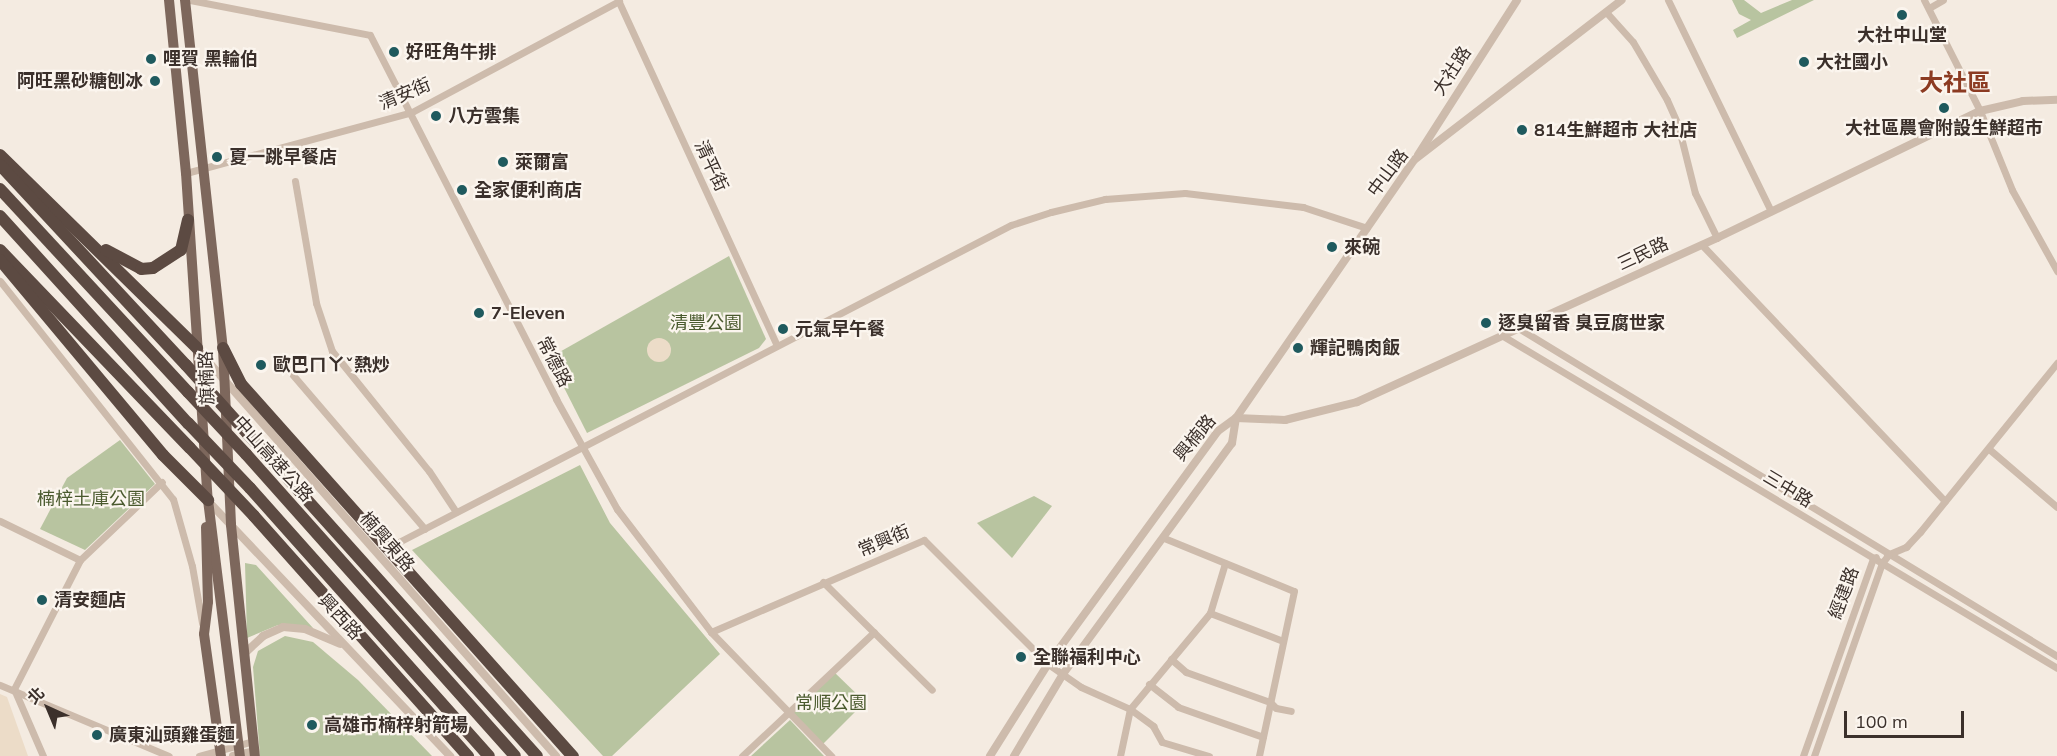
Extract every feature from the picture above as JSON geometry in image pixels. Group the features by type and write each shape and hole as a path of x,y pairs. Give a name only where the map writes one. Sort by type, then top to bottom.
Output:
{"highway":[{"path":"0,154 197,348"},
{"path":"0,165 186,365 537,756"},
{"path":"24,178 115,257 141,269 164,264 181,250 188,220"},
{"name":"中山高速公路","path":"0,189 246,454 515,756"},
{"name":"中山高速公路","path":"0,216 250,488 489,756"},
{"path":"0,250 254,516 468,756"},
{"path":"0,260 163,455 208,500"},
{"path":"223,348 245,382 486,660 573,756"}],"main road":[{"name":"旗楠路","path":"169,0 186,173 208,500 238,752"},
{"name":"旗楠路","path":"188,0 223,348 222,378 231,525 255,749"},
{"name":"旗楠路","path":"208,500 204,634 220,752"}],"street":[{"name":"常德路","path":"188,0 370,35 412,112 583,448 617,509 711,632 831,756"},
{"name":"大社路","path":"1414,160 1517,0"},
{"name":"中山路","path":"1236,418 1414,160 1622,0"},
{"path":"1668,0 1771,211"},
{"path":"1924,0 1980,111 2012,190 2057,271"},
{"path":"1929,8 1944,0"},
{"name":"清安街","path":"186,173 412,112 619,1"},
{"name":"清平街","path":"619,1 777,345"},
{"path":"1606,12 1633,42 1667,100 1678,125 1695,193 1717,238"},
{"name":"三民路","path":"1236,418 1285,420 1327,412 1520,329 1717,238 1980,111 2023,100 2057,100"},
{"path":"295,181 316,303 332,351 429,471 456,512"},
{"path":"393,545 1011,225 1106,200 1160,193 1213,195 1303,207 1367,228"},
{"path":"1702,245 1945,501"},
{"name":"旗楠路","path":"0,281 162,482 176,507 192,566 204,634"},
{"path":"1520,329 2057,656"},
{"name":"三中路","path":"1503,336 2057,668"},
{"name":"楠興東路","path":"197,348 556,756"},
{"path":"1888,554 1906,547 2057,363"},
{"path":"286,367 425,529"},
{"path":"222,378 245,382"},
{"name":"興楠路","path":"1014,756 1063,674 1232,443 1236,418"},
{"name":"興楠路","path":"990,756 1048,664 1218,431 1236,418"},
{"path":"1989,448 2057,507"},
{"path":"14,689 80,560 162,482"},
{"name":"興西路","path":"208,500 450,756"},
{"path":"0,520 80,560"},
{"path":"1164,538 1294,591 1259,756"},
{"name":"常興街","path":"711,632 924,540 1048,664 1081,687 1130,709 1153,726 1162,742 1209,756"},
{"name":"經建路","path":"1803,756 1873,558 1888,554"},
{"name":"經建路","path":"1814,756 1881,563 1888,554"},
{"path":"1120,756 1130,709 1210,613 1225,563"},
{"path":"823,582 932,690"},
{"path":"1210,613 1284,641"},
{"path":"245,653 262,636 283,627 310,631 344,646"},
{"path":"742,756 874,632"},
{"path":"1171,659 1186,672 1270,702 1276,708 1291,711"},
{"path":"1149,684 1178,707 1263,737"},
{"path":"0,685 169,756"},
{"path":"14,689 43,756"},
{"path":"199,756 255,749"}],"green space":[{"path":"1732,0 1744,0 1761,13 1792,0 1814,0 1737,38 1733,30 1751,20 1739,14"},
{"name":"清豐公園","path":"729,256 766,339 759,348 587,433 549,358"},
{"name":"楠梓土庫公園","path":"120,440 155,484 85,550 40,529 67,478"},
{"path":"580,465 610,523 720,654 612,756 603,756 412,550"},
{"path":"1034,496 1052,506 1012,558 977,523"},
{"path":"245,563 256,565 313,628 278,625 247,638"},
{"path":"285,636 313,642 358,680 432,756 260,756 253,667 258,651"},
{"name":"常順公園","path":"833,671 865,702 821,746 788,712"},
{"path":"790,720 824,756 751,756"}],"shaded area":[{"path":"659,338 667,342 671,350 667,358 659,362 651,358 647,350 651,342"},
{"path":"0,694 7,697 28,756 0,756"}],"place":[{"name":"大社中山堂","path":"1902,15"},
{"name":"好旺角牛排","path":"394,52"},
{"name":"哩賀 黑輪伯","path":"151,59"},
{"name":"大社國小","path":"1804,62"},
{"name":"阿旺黑砂糖刨冰","path":"155,81"},
{"name":"大社區農會附設生鮮超市","path":"1944,108"},
{"name":"八方雲集","path":"436,116"},
{"name":"814生鮮超市 大社店","path":"1522,130"},
{"name":"夏一跳早餐店","path":"217,157"},
{"name":"萊爾富","path":"503,162"},
{"name":"全家便利商店","path":"462,190"},
{"name":"來碗","path":"1332,247"},
{"name":"7-Eleven","path":"479,313"},
{"name":"逐臭留香 臭豆腐世家","path":"1486,323"},
{"name":"元氣早午餐","path":"783,329"},
{"name":"輝記鴨肉飯","path":"1298,348"},
{"name":"歐巴ㄇㄚˇ熱炒","path":"261,365"},
{"name":"清安麵店","path":"42,600"},
{"name":"全聯福利中心","path":"1021,657"},
{"name":"高雄市楠梓射箭場","path":"312,725"},
{"name":"廣東汕頭雞蛋麵","path":"97,735"}],"district":[{"name":"大社區","path":"1955,83"}]}
